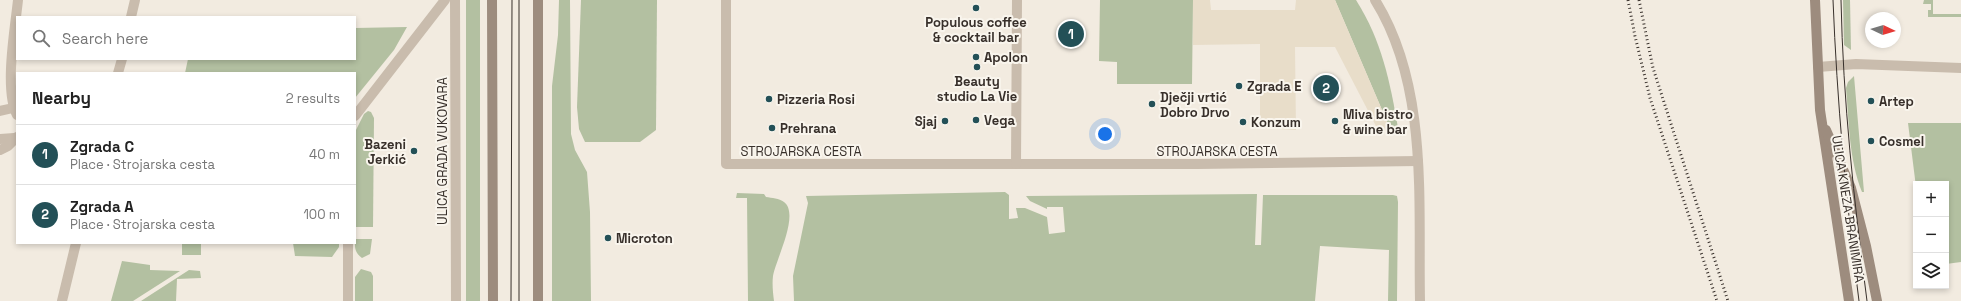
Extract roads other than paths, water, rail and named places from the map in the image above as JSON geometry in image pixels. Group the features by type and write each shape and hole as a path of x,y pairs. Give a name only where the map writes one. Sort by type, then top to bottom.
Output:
{"main road":[{"path":"492,0 493,301"},
{"path":"538,0 538,301"},
{"name":"ULICA KNEZA BRANIMIRA","path":"1815,0 1818,66 1824,140 1849,301"},
{"name":"ULICA KNEZA BRANIMIRA","path":"1822,121 1850,188 1866,246 1877,301"}],"street":[{"path":"17,16 18,0"},
{"path":"131,16 135,0"},
{"path":"356,115 445,0"},
{"name":"ULICA GRADA VUKOVARA","path":"455,0 456,301"},
{"name":"STROJARSKA CESTA","path":"726,0 726,164 1205,164 1418,161"},
{"path":"1016,164 1017,0"},
{"path":"1375,0 1391,30 1407,79 1414,114 1418,161 1420,301"},
{"path":"0,111 15,111 11,97 16,35"},
{"path":"118,72 122,60"},
{"path":"1818,66 1856,64 1961,68"},
{"path":"0,139 16,137"},
{"path":"0,150 8,146 16,137"},
{"path":"62,301 76,244"},
{"path":"348,244 348,301"}],"tram line":[{"path":"511,301 512,0"},
{"path":"519,0 519,301"},
{"path":"1833,0 1843,151 1859,301"},
{"path":"1841,0 1844,76 1850,151 1867,301"}],"railway":[{"path":"1628,0 1650,98 1717,301"},
{"path":"1639,0 1653,68 1728,301"}],"place":[{"name":"Populous coffee & cocktail bar","path":"976,8"},
{"name":"Zgrada C","path":"1071,34"},
{"name":"Apolon","path":"976,57"},
{"name":"Beauty studio La Vie","path":"977,67"},
{"name":"Zgrada E","path":"1239,86"},
{"name":"Zgrada A","path":"1326,88"},
{"name":"Pizzeria Rosi","path":"769,99"},
{"name":"Artep","path":"1871,101"},
{"name":"Dječji vrtić Dobro Drvo","path":"1152,104"},
{"name":"Vega","path":"976,120"},
{"name":"Sjaj","path":"945,121"},
{"name":"Miva bistro & wine bar","path":"1335,121"},
{"name":"Konzum","path":"1243,122"},
{"name":"Prehrana","path":"772,128"},
{"name":"Cosmel","path":"1871,141"},
{"name":"Bazeni Jerkić","path":"414,151"},
{"name":"Microton","path":"608,238"}]}
